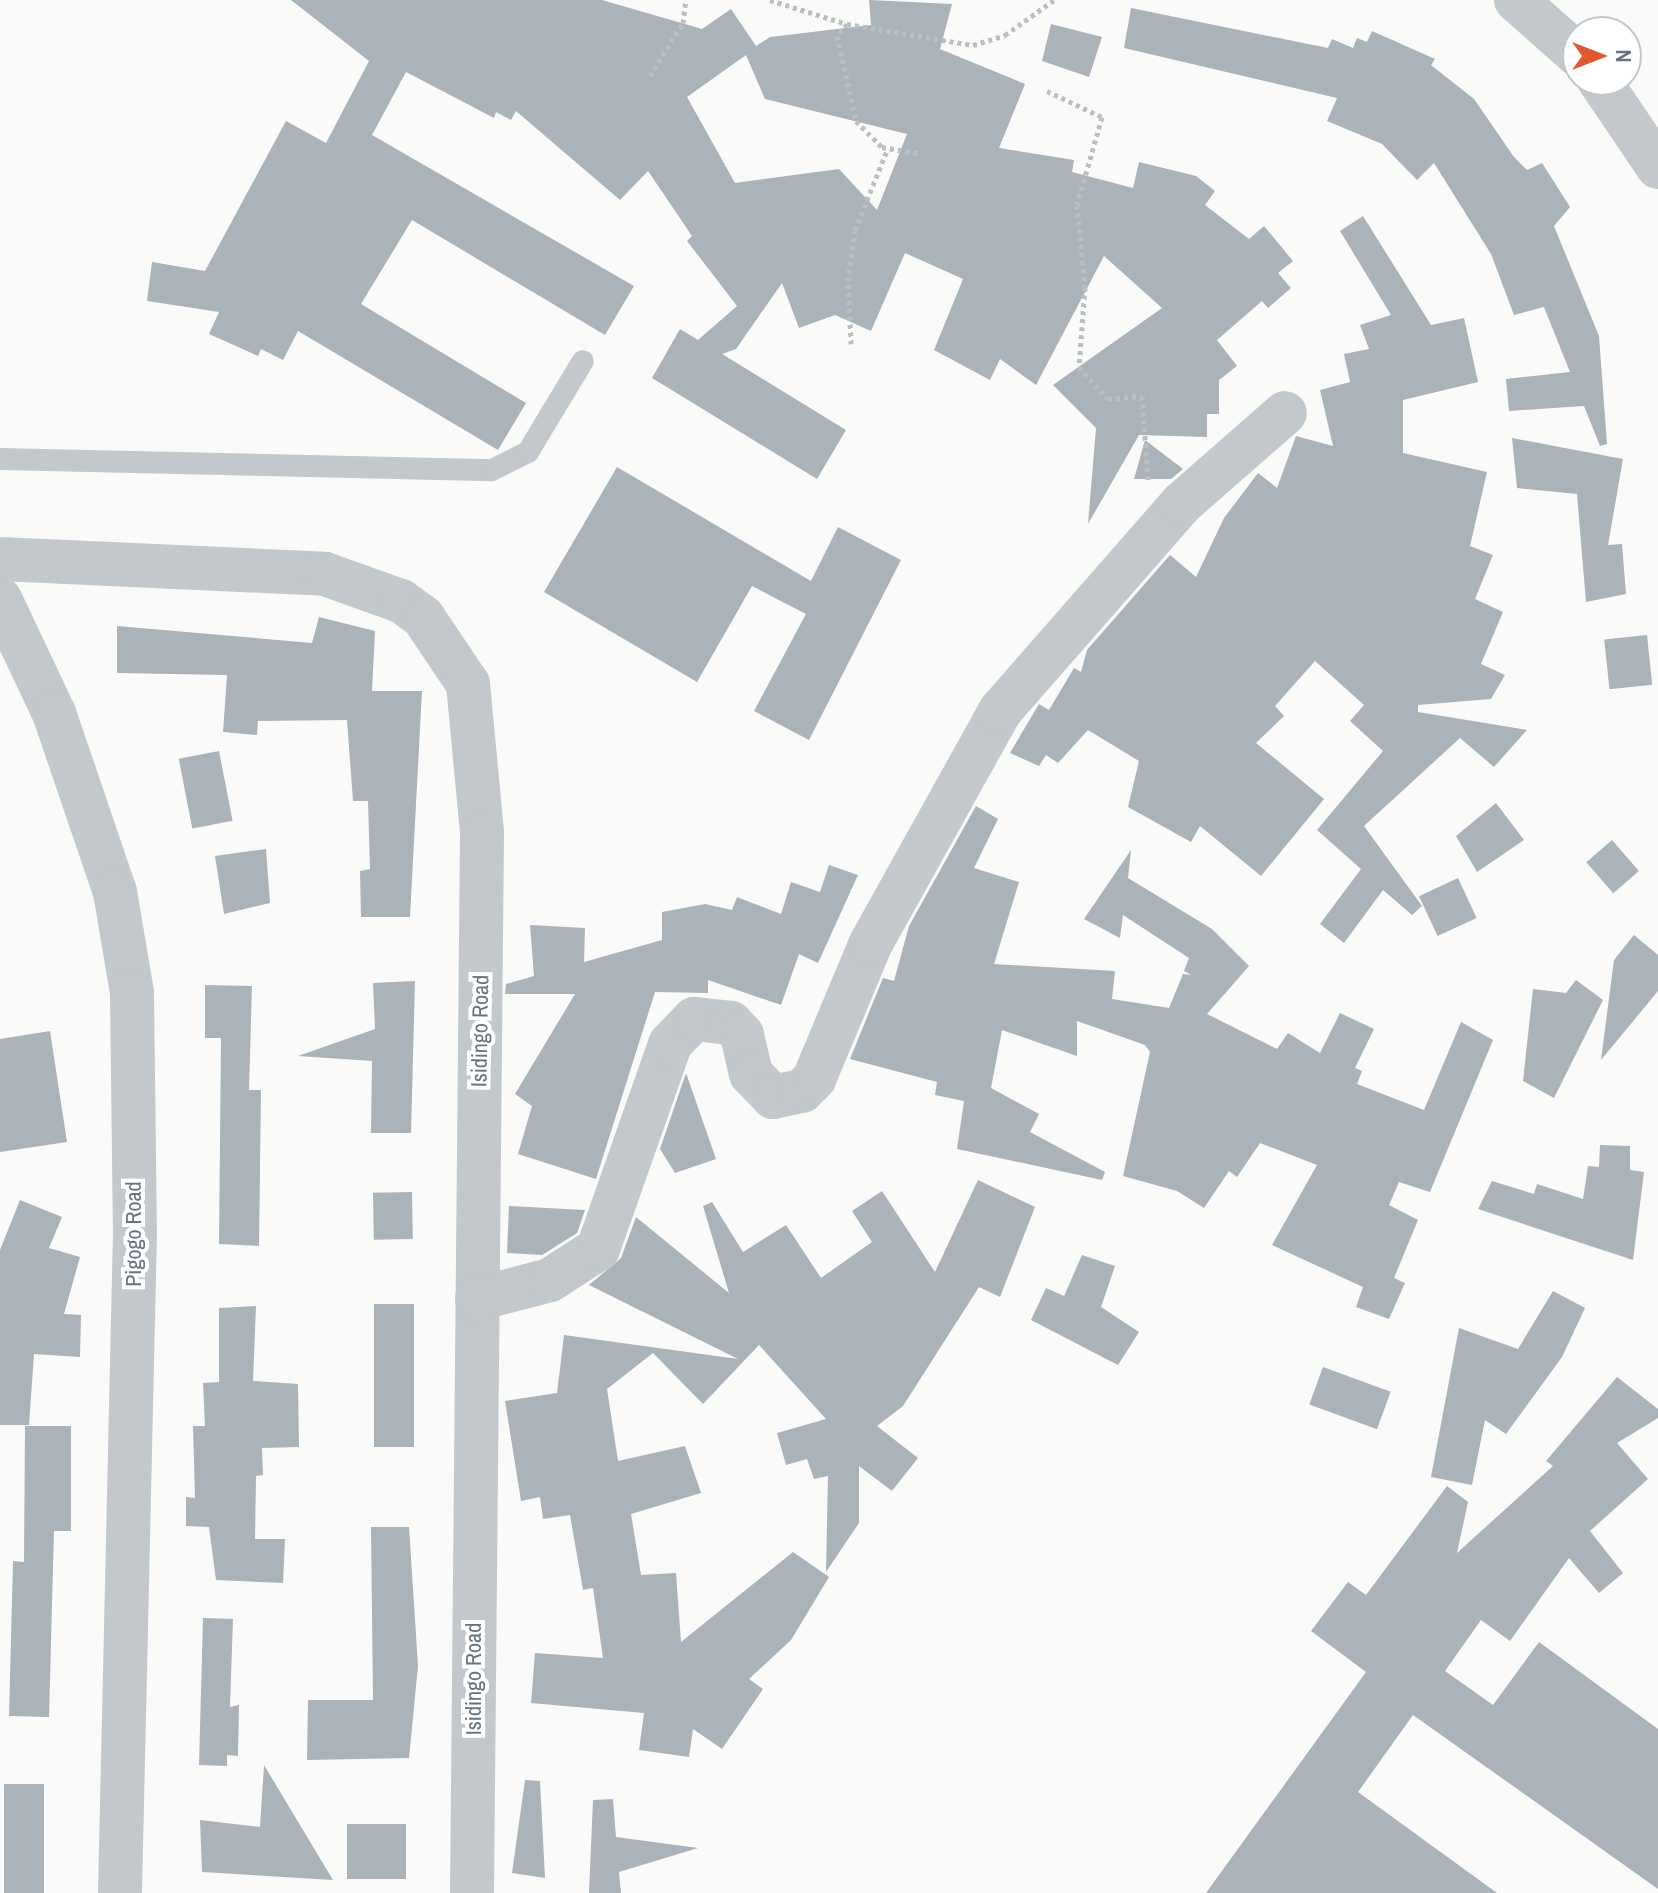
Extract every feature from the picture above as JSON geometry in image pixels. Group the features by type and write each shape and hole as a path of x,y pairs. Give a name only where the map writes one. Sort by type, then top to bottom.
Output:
{"street":[{"path":"1516,0 1562,41"},
{"path":"1610,96 1658,167"},
{"path":"477,1299 550,1280 598,1249 670,1044 694,1019 731,1023 742,1035 751,1074 773,1097 802,1091 814,1079 871,943 1000,711 1142,548 1285,413"},
{"name":"Isidingo Road","path":"0,559 325,574 401,601 456,659 477,732 482,833 472,1893"},
{"name":"Pigogo Road","path":"0,599 54,713 115,892 132,993 135,1247 120,1893"}],"lane":[{"path":"0,459 492,470 528,452 583,361"}],"path":[{"path":"650,76 683,23 686,0"},
{"path":"770,0 847,24 973,45 1005,35 1054,0"},
{"path":"847,24 837,36 856,121 888,148 920,154"},
{"path":"1047,91 1102,117 1077,205 1085,287 1079,367 1108,399 1142,396 1149,490 1142,548"},
{"path":"851,344 848,281 855,230 888,148"}],"building":[{"path":"291,0 602,0 702,29 731,9 756,46 770,37 871,25 869,0 952,4 940,49 1025,84 999,148 1074,160 1072,172 1133,188 1139,162 1196,176 1215,191 1205,205 1249,239 1264,226 1293,261 1278,273 1291,288 1268,308 1262,301 1217,340 1237,366 1219,380 1219,414 1207,414 1207,437 1139,435 1088,524 1096,428 1053,385 1162,308 1104,256 1036,385 1000,359 990,380 934,350 963,279 905,253 871,331 835,315 799,328 782,283 736,349 722,354 846,430 817,479 652,378 680,329 698,340 737,306 687,241 692,236 648,171 620,200 516,111 511,120 496,112 494,118 406,72 372,135 634,286 605,335 412,220 361,304 526,403 498,450 298,331 283,360 261,349 258,356 209,334 219,312 147,301 152,262 205,271 286,121 326,143 369,61","holes":["746,55 765,99 907,134 877,210 839,169 735,183 687,97"]},
{"path":"1131,8 1328,48 1332,39 1353,48 1357,38 1367,42 1372,31 1435,59 1431,65 1474,99 1514,157 1527,170 1542,163 1570,207 1554,226 1599,336 1607,444 1600,446 1584,406 1509,411 1506,379 1570,372 1544,307 1514,315 1491,254 1434,163 1417,180 1382,144 1327,121 1337,98 1124,48"},
{"path":"1051,24 1102,37 1089,77 1042,61"},
{"path":"1363,216 1431,325 1464,318 1478,382 1403,400 1403,453 1487,472 1470,546 1493,555 1475,599 1503,612 1481,664 1505,675 1491,699 1418,705 1418,712 1527,730 1494,767 1460,738 1364,826 1422,906 1412,915 1383,890 1344,943 1320,924 1361,869 1317,830 1383,751 1350,721 1364,705 1315,661 1275,706 1284,716 1256,743 1324,799 1261,876 1200,826 1191,842 1128,807 1139,761 1088,730 1058,763 1046,755 1039,766 1010,753 1039,704 1049,710 1074,668 1081,672 1087,650 1170,555 1196,577 1224,518 1258,473 1277,488 1296,436 1333,446 1320,390 1350,382 1344,354 1369,349 1360,325 1391,315 1340,231"},
{"path":"1512,438 1623,459 1608,545 1622,544 1626,594 1586,602 1577,494 1517,488"},
{"path":"1145,440 1183,469 1171,479 1134,479"},
{"path":"617,467 811,581 838,527 901,560 809,740 754,711 806,614 752,586 697,682 544,592"},
{"path":"319,617 375,631 372,691 422,691 410,917 361,917 360,871 370,869 368,801 353,801 347,720 258,721 257,735 223,732 227,675 117,673 117,626 312,643"},
{"path":"1647,635 1652,685 1609,689 1604,639"},
{"path":"219,751 233,821 192,829 179,759"},
{"path":"1496,803 1524,840 1477,872 1456,836"},
{"path":"976,806 998,819 974,868 1019,882 994,964 1115,971 1112,999 1169,1008 1183,974 1191,975 1184,971 1189,958 1123,915 1120,938 1084,919 1131,850 1128,878 1212,929 1249,966 1207,1014 1277,1049 1288,1033 1320,1053 1340,1013 1374,1029 1355,1068 1362,1071 1357,1084 1424,1110 1461,1022 1493,1040 1430,1192 1399,1182 1389,1205 1418,1220 1394,1278 1405,1283 1389,1319 1356,1307 1363,1287 1272,1245 1317,1165 1260,1143 1237,1177 1229,1171 1204,1208 1177,1191 1123,1176 1150,1052 1145,1045 1077,1021 1077,1056 1002,1030 991,1088 1039,1114 1030,1132 1105,1172 1102,1180 957,1149 964,1101 935,1095 937,1082 850,1059 883,978 894,981 909,926"},
{"path":"1612,840 1639,871 1613,893 1586,862"},
{"path":"266,849 270,903 224,914 215,856"},
{"path":"829,865 858,875 818,963 799,954 781,1005 708,980 708,993 655,992 596,1179 518,1154 532,1106 515,1094 575,994 505,994 506,984 534,976 530,925 585,928 584,962 662,940 662,912 705,904 732,910 737,897 781,914 791,882 820,892"},
{"path":"1458,878 1477,918 1438,936 1419,896"},
{"path":"1634,935 1658,955 1658,991 1601,1060 1614,960"},
{"path":"1576,980 1603,1000 1554,1098 1523,1081 1533,989 1566,993"},
{"path":"415,981 411,1133 371,1133 372,1061 298,1056 375,1029 373,983"},
{"path":"205,985 252,986 249,1090 261,1090 259,1246 219,1244 221,1038 205,1038"},
{"path":"50,1031 67,1142 0,1152 0,1039"},
{"path":"686,1073 716,1159 675,1173 660,1149"},
{"path":"1600,1145 1630,1146 1630,1170 1644,1172 1633,1260 1478,1209 1492,1181 1534,1194 1537,1184 1583,1199 1588,1166 1599,1167"},
{"path":"978,1180 1035,1207 1000,1297 979,1287 903,1406 877,1426 918,1458 892,1491 859,1466 859,1523 826,1572 828,1476 814,1479 807,1459 786,1465 777,1433 826,1419 759,1345 703,1404 653,1353 607,1389 618,1461 685,1446 701,1493 631,1514 641,1575 676,1573 681,1642 793,1552 829,1577 791,1640 749,1679 763,1689 722,1749 693,1729 689,1757 639,1750 644,1713 531,1703 535,1653 603,1658 593,1588 583,1590 570,1515 543,1519 540,1497 521,1501 505,1401 557,1393 564,1335 738,1359 589,1285 621,1258 636,1217 729,1293 703,1206 712,1202 743,1252 786,1225 821,1278 872,1242 852,1211 882,1191 935,1272"},
{"path":"412,1192 413,1239 374,1240 373,1193"},
{"path":"20,1200 62,1217 49,1248 80,1257 64,1314 81,1315 80,1357 34,1354 29,1425 0,1425 0,1250"},
{"path":"509,1206 585,1210 577,1233 542,1255 507,1253"},
{"path":"1082,1255 1115,1266 1101,1307 1139,1332 1118,1365 1031,1320 1046,1288 1064,1296"},
{"path":"1553,1291 1585,1308 1562,1357 1506,1434 1485,1420 1472,1485 1431,1477 1459,1328 1518,1349"},
{"path":"374,1304 414,1304 414,1447 374,1447"},
{"path":"256,1306 253,1381 298,1384 299,1447 262,1448 263,1475 256,1476 255,1539 285,1539 283,1583 216,1580 209,1527 186,1526 186,1497 195,1498 193,1426 205,1426 203,1383 219,1382 219,1308"},
{"path":"1323,1367 1391,1392 1377,1429 1309,1405"},
{"path":"1617,1377 1658,1409 1658,1418 1617,1443 1648,1479 1590,1531 1623,1573 1599,1593 1569,1558 1510,1641 1481,1620 1445,1671 1493,1705 1539,1642 1658,1729 1658,1889 1413,1715 1358,1792 1497,1893 1206,1893 1366,1672 1311,1631 1348,1582 1366,1595 1447,1486 1468,1502 1457,1553 1553,1466 1546,1461"},
{"path":"25,1426 71,1426 71,1531 54,1531 49,1717 9,1716 13,1561 24,1562"},
{"path":"371,1527 409,1527 418,1666 409,1758 307,1760 308,1700 373,1700"},
{"path":"203,1618 233,1619 230,1707 239,1705 238,1756 227,1755 227,1766 199,1765"},
{"path":"264,1765 333,1880 202,1872 200,1820 260,1827"},
{"path":"525,1780 540,1781 545,1878 512,1873"},
{"path":"4,1784 44,1784 44,1893 4,1893"},
{"path":"613,1799 616,1837 698,1848 619,1872 621,1893 589,1893 593,1800"},
{"path":"347,1824 406,1824 406,1879 347,1879"}]}
